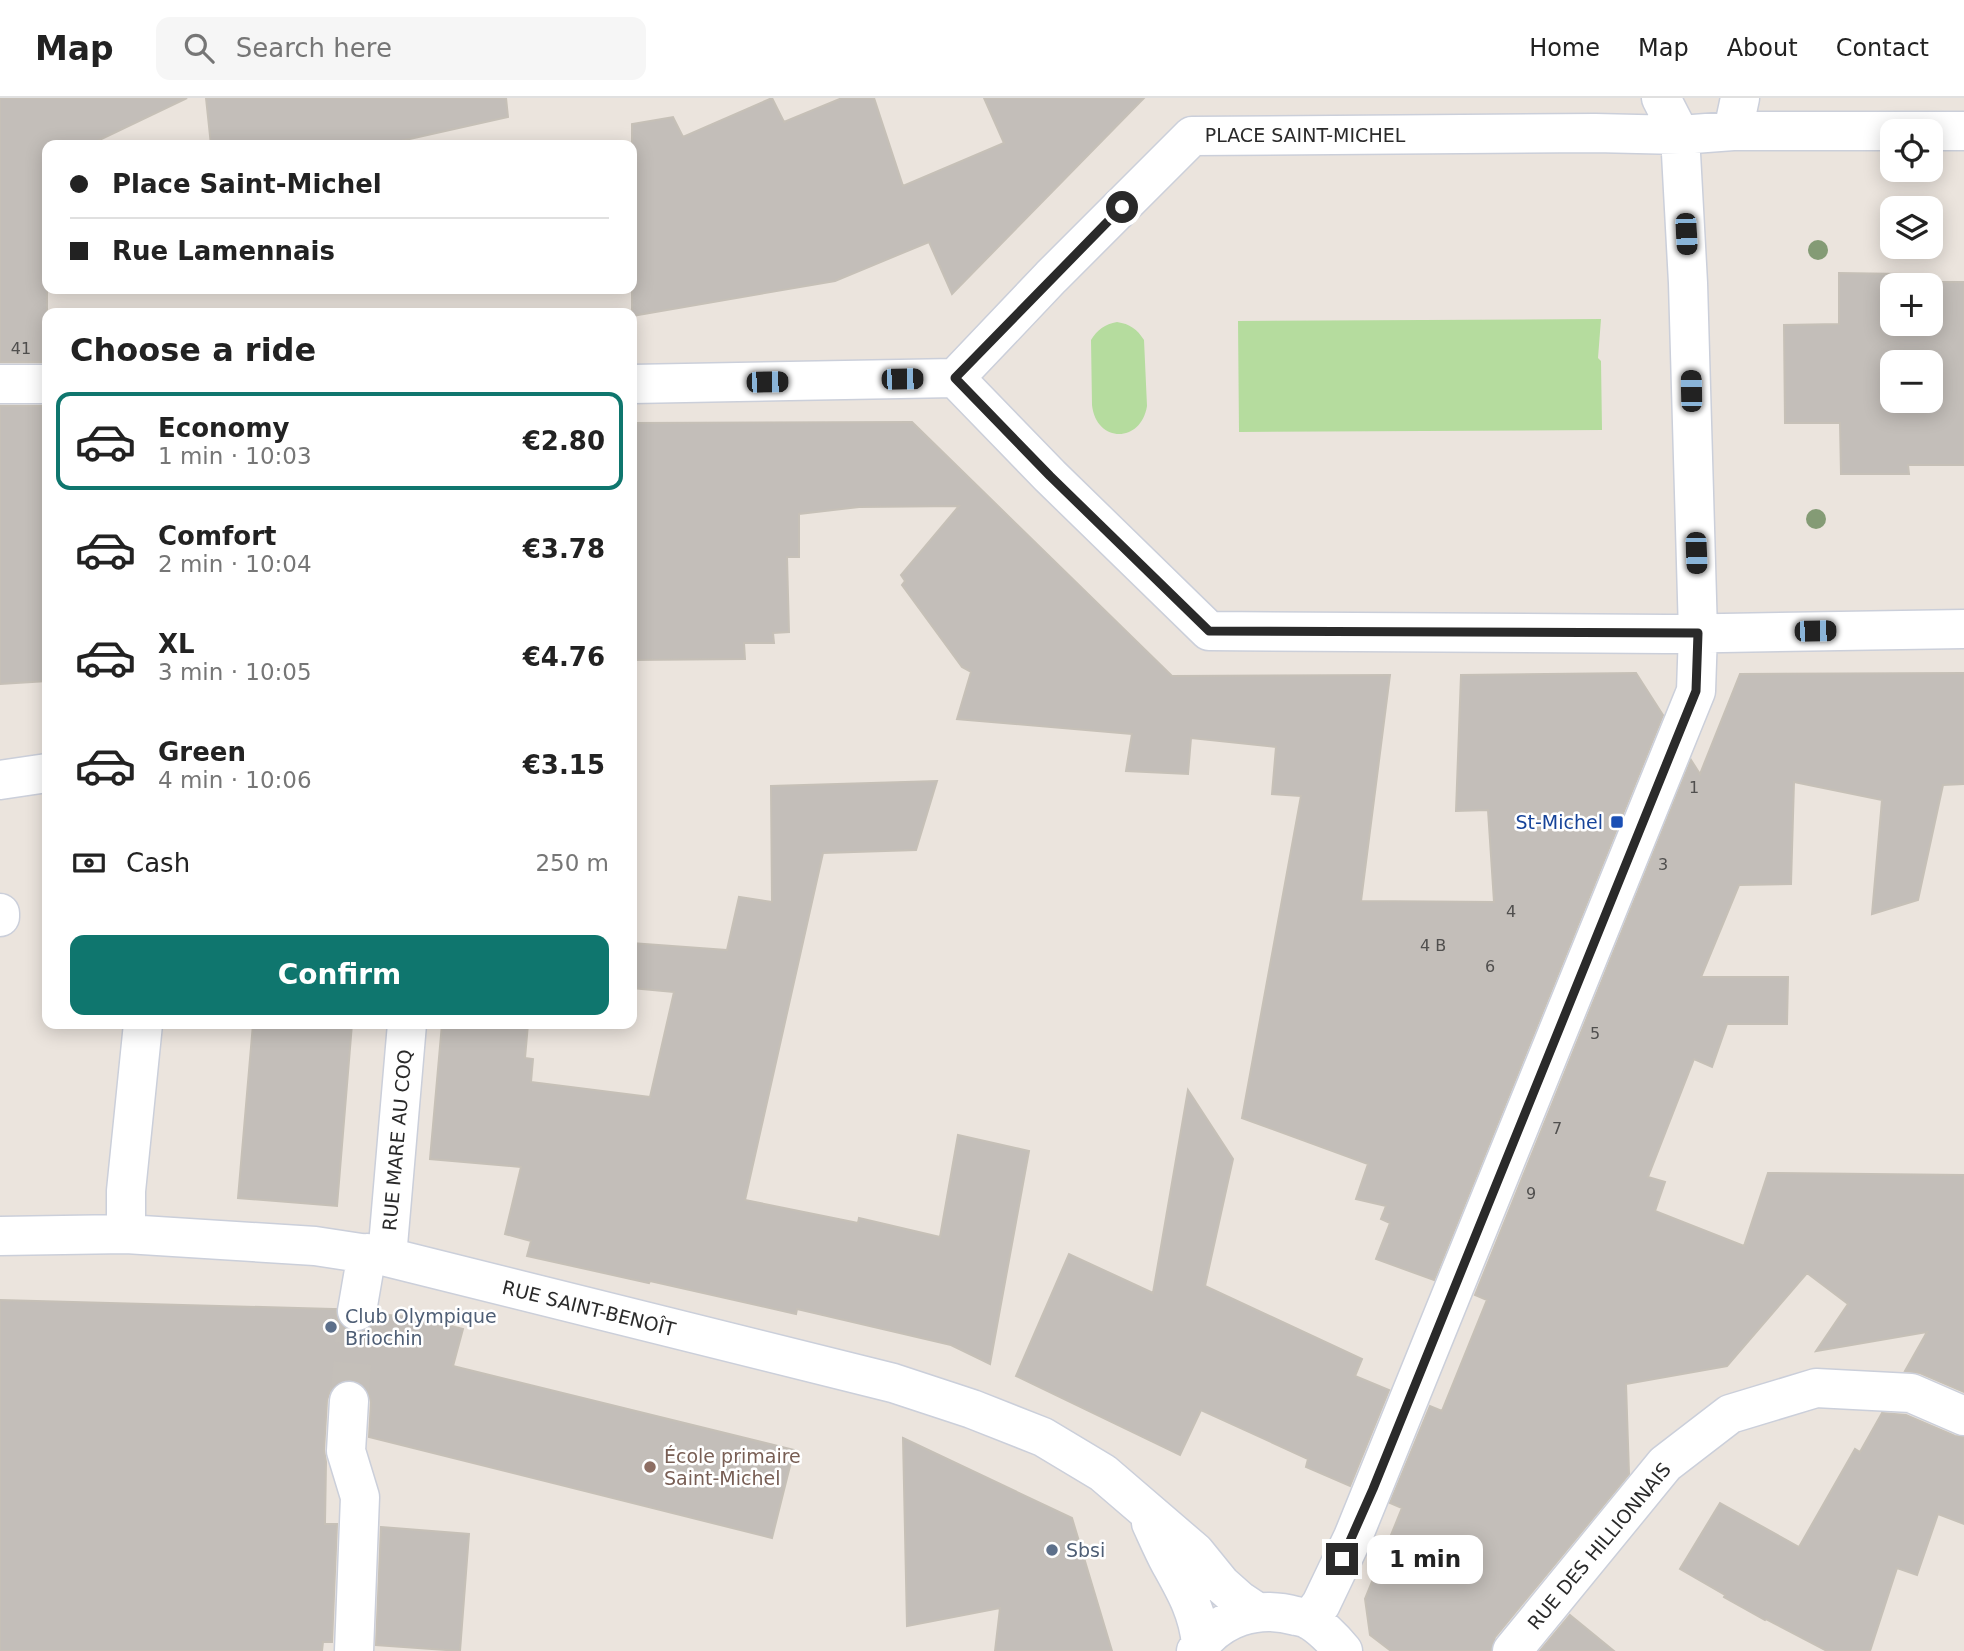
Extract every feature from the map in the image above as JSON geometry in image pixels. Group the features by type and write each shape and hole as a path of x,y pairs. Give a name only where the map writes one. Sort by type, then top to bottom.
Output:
{"street":[{"path":"1309,1620 1321,1604 1353,1537 1696,691 1698,633 1689,297 1680,135 1661,98"},
{"name":"PLACE SAINT-MICHEL","path":"955,378 1192,136 1581,133 1680,135 1736,115 1964,131"},
{"path":"637,384 955,378 1050,476 1209,631 1698,633 1964,629"},
{"path":"0,384 42,384"},
{"path":"0,780 42,774"},
{"path":"126,1234 126,1191 142,1029"},
{"name":"RUE MARE AU COQ","path":"357,1311 377,1254 406,1029"},
{"name":"RUE SAINT-BENOÎT","path":"0,1236 126,1234 315,1245 377,1254 893,1383 972,1409 1043,1437 1102,1472 1195,1552 1221,1584 1257,1612"},
{"name":"RUE DES HILLIONNAIS","path":"1512,1651 1665,1464 1730,1414 1816,1388 1911,1393 1964,1416"},
{"path":"349,1401 346,1451 360,1497 354,1651"},
{"name":"RUE SAINT-BENOÎT","path":"1144,1509 1185,1588 1199,1624 1199,1647"},
{"path":"1199,1647 1217,1629 1236,1617 1257,1612 1284,1612 1309,1620 1331,1636 1343,1651"}],"green space":[{"path":"1601,319 1598,358 1601,361 1602,430 1239,432 1238,321"},
{"path":"1117,322 1133,328 1144,340 1147,406 1136,427 1119,434 1101,427 1095,418 1092,405 1091,340 1102,328"}],"building":[{"path":"0,98 187,98 99,140 42,140 42,294 47,294 47,308 42,308 42,362 0,362"},
{"path":"206,98 506,98 508,117 405,140 210,140"},
{"path":"772,98 784,122 842,98 874,98 903,186 1004,143 984,98 1144,98 952,294 929,242 835,281 637,315 637,308 632,308 632,294 637,294 637,140 632,140 632,124 673,117 683,137"},
{"path":"1839,273 1880,274 1880,336 1943,336 1943,282 1964,282 1964,465 1908,465 1909,474 1841,474 1840,423 1785,423 1784,325 1839,324"},
{"path":"0,406 42,406 42,681 0,684"},
{"path":"912,422 1172,676 1390,675 1361,901 1494,902 1488,810 1456,811 1461,675 1636,673 1663,715 1434,1280 1376,1259 1390,1223 1381,1219 1386,1206 1356,1199 1368,1164 1242,1118 1301,796 1272,794 1276,747 1191,738 1188,774 1126,771 1132,734 957,719 971,672 962,667 902,585 905,581 901,575 959,506 859,507 799,514 799,557 787,557 789,632 773,633 774,643 744,643 745,659 637,660 637,423"},
{"path":"1964,673 1964,784 1943,785 1918,900 1872,914 1882,800 1794,782 1791,884 1739,885 1701,977 1788,977 1787,1024 1727,1024 1712,1067 1694,1059 1648,1177 1665,1182 1655,1211 1744,1246 1768,1173 1964,1175 1964,1392 1920,1373 1905,1371 1927,1332 1816,1351 1848,1304 1807,1273 1727,1366 1626,1384 1629,1474 1495,1637 1491,1651 1391,1651 1370,1635 1365,1599 1402,1508 1390,1503 1430,1406 1442,1411 1487,1300 1475,1295 1691,760 1700,774 1740,674"},
{"path":"937,781 916,850 823,853 745,1200 858,1223 859,1218 940,1237 958,1135 1029,1151 990,1364 951,1345 797,1309 796,1314 527,1256 531,1241 505,1234 521,1167 430,1159 442,1029 528,1029 525,1058 533,1059 531,1082 650,1097 674,992 637,988 637,943 727,950 739,897 772,902 771,786"},
{"path":"253,1029 352,1029 337,1206 238,1198"},
{"path":"1188,1090 1233,1159 1205,1286 1362,1359 1355,1376 1389,1390 1350,1486 1306,1467 1308,1459 1201,1410 1180,1455 1016,1376 1069,1254 1153,1293"},
{"path":"0,1300 336,1309 337,1319 343,1327 354,1333 364,1332 373,1325 379,1314 419,1318 463,1329 453,1366 794,1450 772,1538 369,1437 371,1402 368,1391 360,1382 350,1379 340,1381 331,1388 327,1400 324,1450 325,1524 337,1524 332,1642 323,1642 322,1651 0,1651"},
{"path":"1882,1413 1906,1415 1955,1436 1964,1437 1964,1524 1938,1514 1917,1575 1897,1568 1870,1651 1827,1651 1765,1620 1680,1569 1720,1503 1799,1547 1855,1449 1860,1452"},
{"path":"903,1438 1072,1518 1112,1651 995,1651 1000,1608 907,1626"},
{"path":"381,1527 469,1534 460,1651 376,1645"},
{"path":"1570,1615 1614,1651 1540,1651"}],"tunnel":[{"path":"349,1401 357,1311"}],"place":[{"name":"St-Michel","path":"1617,822"},
{"name":"Club Olympique Briochin","path":"331,1327"},
{"name":"École primaire Saint-Michel","path":"650,1467"},
{"name":"Sbsi","path":"1052,1550"}],"route":[{"path":"1122,207 955,378 1050,476 1209,631 1698,633 1696,691 1373,1489 1342,1559"}]}
